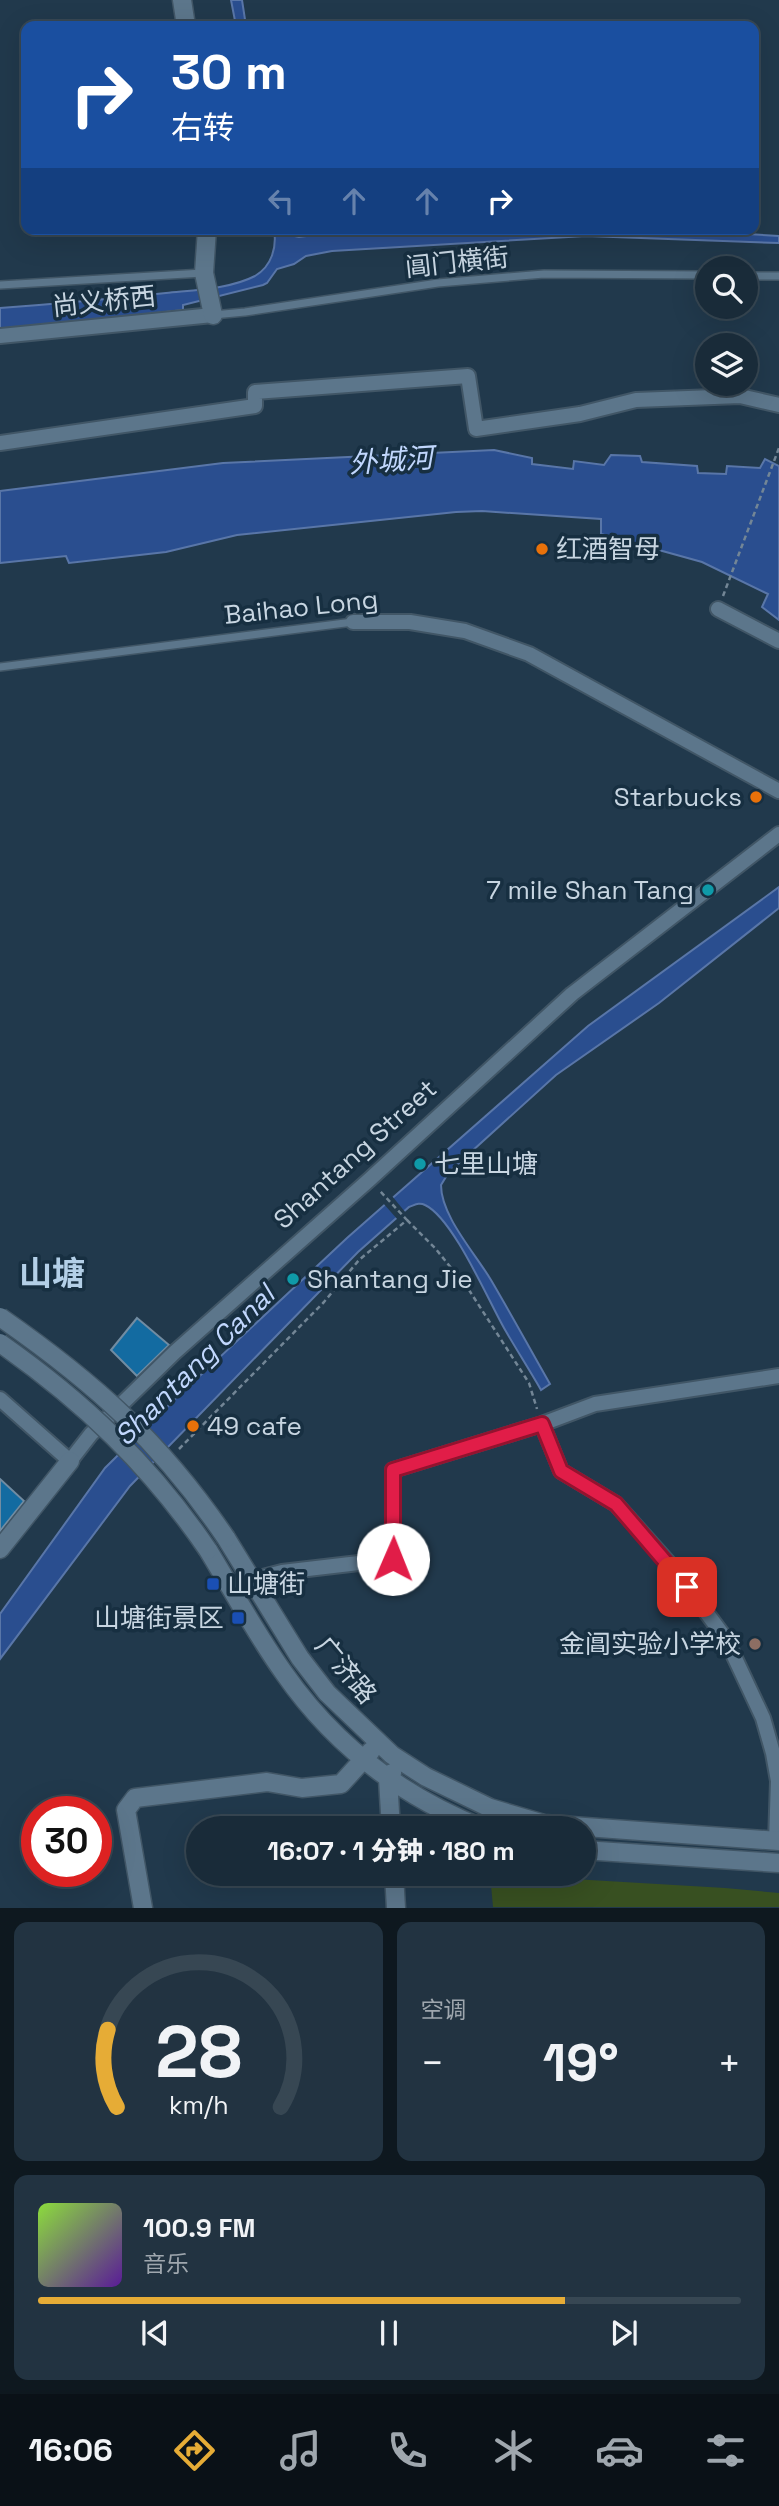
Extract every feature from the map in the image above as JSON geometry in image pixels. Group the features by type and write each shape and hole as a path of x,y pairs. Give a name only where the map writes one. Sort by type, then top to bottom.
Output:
{"main road":[{"path":"182,0 185,21"},
{"path":"207,235 205,278 211,309"},
{"name":"广济路","path":"0,1317 61,1360 136,1427 186,1482 226,1538 300,1658 316,1679 341,1708 399,1761 478,1803 544,1824 583,1829 777,1841"},
{"name":"广济路","path":"0,1343 66,1391 121,1442 164,1489 208,1550 287,1678 325,1723 388,1779 455,1816"},
{"name":"Shantang Street","path":"0,1549 70,1461"},
{"path":"143,1908 127,1810 135,1798 267,1782 302,1788 341,1784 378,1744"},
{"path":"390,1816 388,1779 399,1761"},
{"path":"596,1851 779,1863"},
{"path":"395,1886 396,1908"}],"street":[{"name":"尚义桥西","path":"0,336 211,309"},
{"path":"0,443 255,406 255,392 468,376 476,429 580,414 636,400 740,396 779,405"},
{"path":"718,609 779,641"},
{"name":"Baihao Long","path":"352,622 410,622 465,631 529,654 779,791"},
{"name":"Shantang Street","path":"70,1461 91,1434 175,1352 369,1180 572,994 779,834"},
{"path":"251,1580 282,1572 393,1559 393,1470 542,1424 595,1404 779,1376"},
{"path":"0,1399 70,1461"},
{"path":"542,1424 561,1471 616,1504 674,1569 726,1639 763,1718 773,1753 778,1781 777,1841"}],"lane":[{"name":"阊门横街","path":"211,309 245,312 438,283 530,275 695,275"},
{"path":"758,276 779,276"},
{"path":"0,285 205,278"},
{"name":"Baihao Long","path":"0,667 352,622"}],"path":[{"path":"725,590 779,448"},
{"path":"387,1199 435,1248 469,1290 528,1383 542,1424"},
{"path":"178,1450 324,1302 359,1260 407,1220"}],"green space":[{"path":"596,1880 779,1893 779,1907 493,1907 491,1886 596,1886"}],"water":[{"path":"231,0 242,0 245,21 235,21"},
{"path":"274,235 779,236 779,243 586,236 332,251 306,256 294,264 277,269 263,285 183,305 183,310 0,331 0,308 200,290 245,280 266,267 275,243"},
{"name":"外城河","path":"494,450 532,458 532,464 573,469 574,461 604,465 611,455 640,456 642,462 697,466 698,473 726,474 727,466 760,468 765,459 779,466 779,620 762,607 768,594 702,562 601,534 601,519 482,511 456,512 237,535 166,552 69,563 66,556 0,563 0,491 223,463"},
{"path":"779,887 779,908 659,1003 556,1075 449,1172 441,1185 442,1197 453,1222 491,1280 550,1384 541,1390 447,1226 425,1205 409,1207 358,1252 130,1486 0,1659 0,1614 105,1468 347,1238 588,1026"}],"pier":[{"path":"392,1196 406,1213 398,1220 383,1203"}],"building":[{"path":"137,1318 169,1345 137,1376 111,1350"},
{"path":"0,1479 24,1501 0,1531"}],"place":[{"name":"红酒智母","path":"542,549"},
{"name":"Starbucks","path":"756,797"},
{"name":"7 mile Shan Tang","path":"708,890"},
{"name":"七里山塘","path":"420,1164"},
{"name":"Shantang Jie","path":"293,1279"},
{"name":"49 cafe","path":"193,1426"},
{"name":"山塘街","path":"213,1584"},
{"name":"山塘街景区","path":"238,1618"},
{"name":"金阊实验小学校","path":"755,1644"}],"district":[{"name":"山塘","path":"52,1274"}],"route":[{"path":"393,1559 393,1470 542,1424 561,1471 616,1504 687,1587"}],"water label":[{"name":"Shantang Canal","path":"194,1365"}]}
